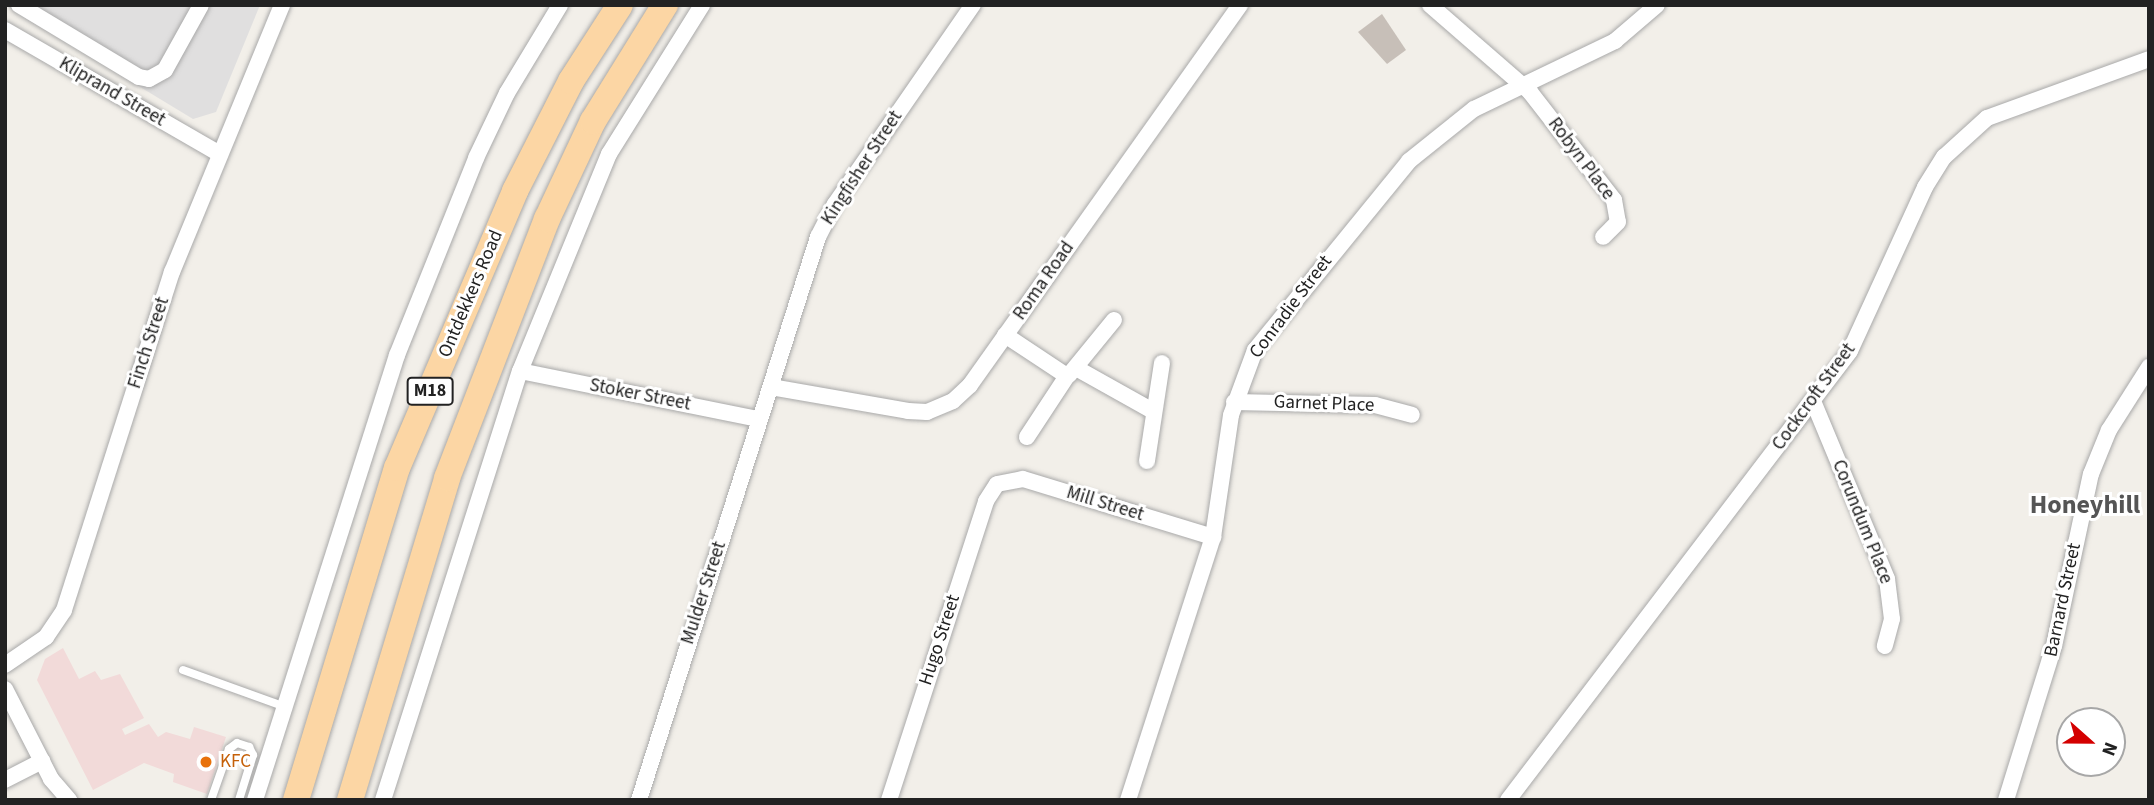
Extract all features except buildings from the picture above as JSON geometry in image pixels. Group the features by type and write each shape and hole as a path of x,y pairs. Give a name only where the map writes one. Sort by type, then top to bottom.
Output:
{"main road":[{"name":"Ontdekkers Road","path":"296,800 397,468 515,191 571,81 620,5"},
{"name":"M18","path":"350,800 447,478 547,219 593,121 665,5"}],"street":[{"path":"19,5 139,77 149,79 165,70 201,5"},
{"name":"Finch Street","path":"5,665 46,637 64,610 172,272 282,5"},
{"path":"255,800 397,355 476,158 507,93 560,5"},
{"path":"383,800 520,371 609,154 702,5"},
{"name":"Kingfisher Street","path":"771,387 798,293 828,216 973,5"},
{"name":"Roma Road","path":"771,387 927,412 953,401 970,385 1240,5"},
{"path":"1430,5 1520,85"},
{"name":"Conradie Street","path":"1128,800 1213,537 1234,402 1247,365 1264,338 1395,174 1447,128 1520,85 1615,41 1657,5"},
{"name":"Kliprand Street","path":"5,31 220,154"},
{"name":"Cockcroft Street","path":"1508,800 1814,401 1865,324 1925,187 1964,135 2006,110 2149,59"},
{"name":"Robyn Place","path":"1520,85 1614,200 1618,222 1604,237"},
{"path":"1027,437 1071,372 1114,320"},
{"path":"1006,335 1071,372 1153,411"},
{"path":"1147,461 1162,363"},
{"name":"Barnard Street","path":"2006,800 2054,646 2091,474 2116,418 2149,367"},
{"name":"Stoker Street","path":"520,371 759,419"},
{"name":"Mulder Street","path":"639,800 771,387"},
{"name":"Corundum Place","path":"1814,401 1887,579 1892,619 1885,646"},
{"name":"Garnet Place","path":"1234,402 1375,405 1412,415"},
{"name":"Mill Street","path":"997,484 1023,479 1213,537"},
{"name":"Hugo Street","path":"889,800 986,501 997,484"},
{"path":"5,689 42,761 69,800"},
{"path":"5,780 42,761"}],"lane":[{"path":"183,670 285,706"},
{"path":"211,800 229,750 237,743 253,752 239,800"}],"shaded area":[{"path":"5,5 260,5 216,112 193,119"},
{"path":"63,648 79,679 95,671 101,680 120,674 144,718 122,729 125,735 149,724 158,737 166,732 190,739 194,727 226,737 207,794 173,782 174,774 144,763 93,790 37,680 45,659"}],"place":[{"name":"KFC","path":"206,762"}],"district":[{"name":"Honeyhill","path":"2085,505"}]}
